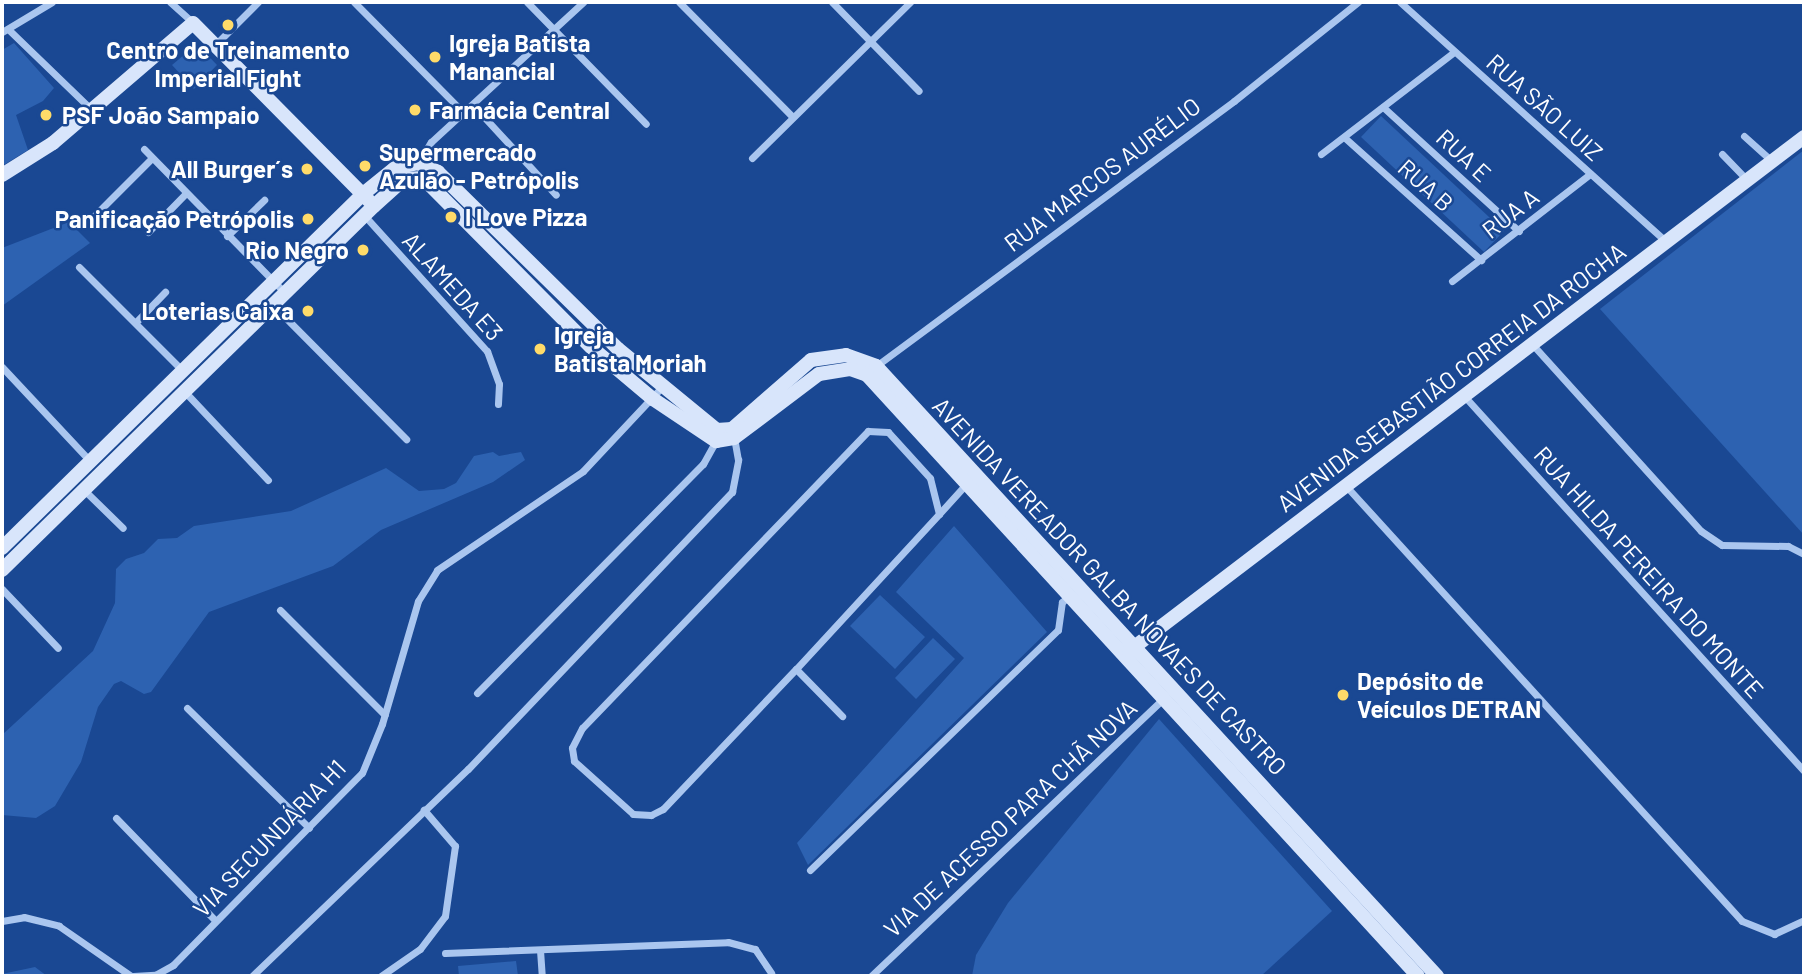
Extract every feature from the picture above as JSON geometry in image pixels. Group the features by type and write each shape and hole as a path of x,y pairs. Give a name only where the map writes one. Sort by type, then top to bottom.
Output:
{"street":[{"path":"170,2 215,45 369,211"},
{"path":"215,45 258,2"},
{"path":"354,2 464,113"},
{"path":"527,2 646,124"},
{"path":"4,556 84,490 284,292 369,211 417,170 431,142 583,2"},
{"path":"679,2 792,116"},
{"path":"832,2 919,91"},
{"path":"752,158 910,2"},
{"name":"RUA MARCOS AURÉLIO","path":"872,370 1234,101 1358,2"},
{"name":"RUA SÃO LUIZ","path":"1400,2 1665,241"},
{"path":"47,3 5,30 93,111"},
{"path":"2,175 33,158 93,111 193,23"},
{"path":"1321,154 1454,52"},
{"path":"473,105 556,195"},
{"name":"RUA E","path":"1383,107 1519,231"},
{"path":"1744,136 1772,161"},
{"name":"AVENIDA SEBASTIÃO CORREIA DA ROCHA","path":"1130,650 1466,398 1665,241 1804,137"},
{"name":"RUA B","path":"1345,138 1480,260"},
{"path":"144,149 284,292"},
{"path":"1722,154 1747,180"},
{"path":"93,217 152,158"},
{"path":"4,556 91,461 272,280 395,168 438,172 658,393 716,435 733,433 811,360 839,355 872,370"},
{"name":"RUA A","path":"1452,281 1590,174"},
{"path":"148,232 186,193"},
{"path":"227,236 264,200"},
{"name":"ALAMEDA E3","path":"369,211 487,351 499,384 498,404"},
{"path":"79,267 136,321 183,371"},
{"path":"136,321 165,292"},
{"path":"261,293 406,439"},
{"path":"1532,344 1701,531 1722,545 1788,546 1804,554"},
{"path":"2,366 91,461"},
{"name":"AVENIDA VEREADOR GALBA NOVAES DE CASTRO","path":"872,370 967,482 1071,594 1130,650"},
{"name":"AVENIDA VEREADOR GALBA NOVAES DE CASTRO","path":"872,370 1170,693 1437,976"},
{"path":"184,391 268,480"},
{"name":"VIA SECUNDÁRIA H1","path":"132,976 155,975 173,965 362,773 385,715 418,601 437,570 583,471 658,393"},
{"name":"RUA HILDA PEREIRA DO MONTE","path":"1466,398 1804,771"},
{"path":"939,514 930,478 888,432 868,431 582,728 572,748 574,761 633,814 651,816 663,809 796,669 939,514 967,482"},
{"path":"252,976 424,810 732,492 738,460 733,433"},
{"path":"477,693 704,464 716,435"},
{"path":"1346,486 1742,920 1774,934 1804,920"},
{"path":"84,490 124,528"},
{"path":"2,589 58,648"},
{"path":"810,870 1058,630 1059,610 1071,594"},
{"path":"279,610 385,715"},
{"path":"796,669 842,716"},
{"name":"AVENIDA VEREADOR GALBA NOVAES DE CASTRO","path":"1170,693 1418,976"},
{"name":"VIA DE ACESSO PARA CHÃ NOVA","path":"871,976 1170,693"},
{"path":"187,708 309,828"},
{"path":"381,976 421,949 445,916 455,846 424,810"},
{"path":"116,818 215,920"},
{"path":"2,921 24,917 59,926 132,976"},
{"path":"445,953 728,942 755,949 771,973"},
{"path":"540,950 542,976"}],"shaded area":[{"path":"14,43 54,88 43,101 16,115 28,150 2,166 2,50"},
{"path":"197,44 217,65 194,89 172,65"},
{"path":"1381,116 1504,231 1484,252 1361,137"},
{"path":"1804,150 1804,535 1600,309"},
{"path":"69,222 90,243 2,306 2,248"},
{"path":"493,452 499,456 521,452 525,460 493,482 381,530 333,566 209,612 151,692 144,694 121,681 114,684 98,707 81,762 55,806 36,818 2,815 2,735 93,651 115,603 116,569 126,559 144,553 158,539 177,538 194,526 291,511 386,468 419,491 444,489 456,483 474,456"},
{"path":"954,526 1047,632 808,865 797,843 964,658 896,592"},
{"path":"880,595 925,637 895,669 850,626"},
{"path":"933,638 955,659 916,699 895,678"},
{"path":"1159,719 1332,911 1261,976 972,976 976,955 1008,903"},
{"path":"516,961 518,976 459,976 458,966"},
{"path":"35,967 47,976 2,976 2,974"}],"place":[{"name":"Centro de Treinamento Imperial Fight","path":"228,25"},
{"name":"Igreja Batista Manancial","path":"435,57"},
{"name":"Farmácia Central","path":"415,110"},
{"name":"PSF João Sampaio","path":"46,115"},
{"name":"Supermercado Azulão - Petrópolis","path":"365,166"},
{"name":"All Burger´s","path":"307,169"},
{"name":"I Love Pizza","path":"451,217"},
{"name":"Panificação Petrópolis","path":"308,219"},
{"name":"Rio Negro","path":"363,250"},
{"name":"Loterias Caixa","path":"308,311"},
{"name":"Igreja Batista Moriah","path":"540,349"},
{"name":"Depósito de Veículos DETRAN","path":"1343,695"}]}
